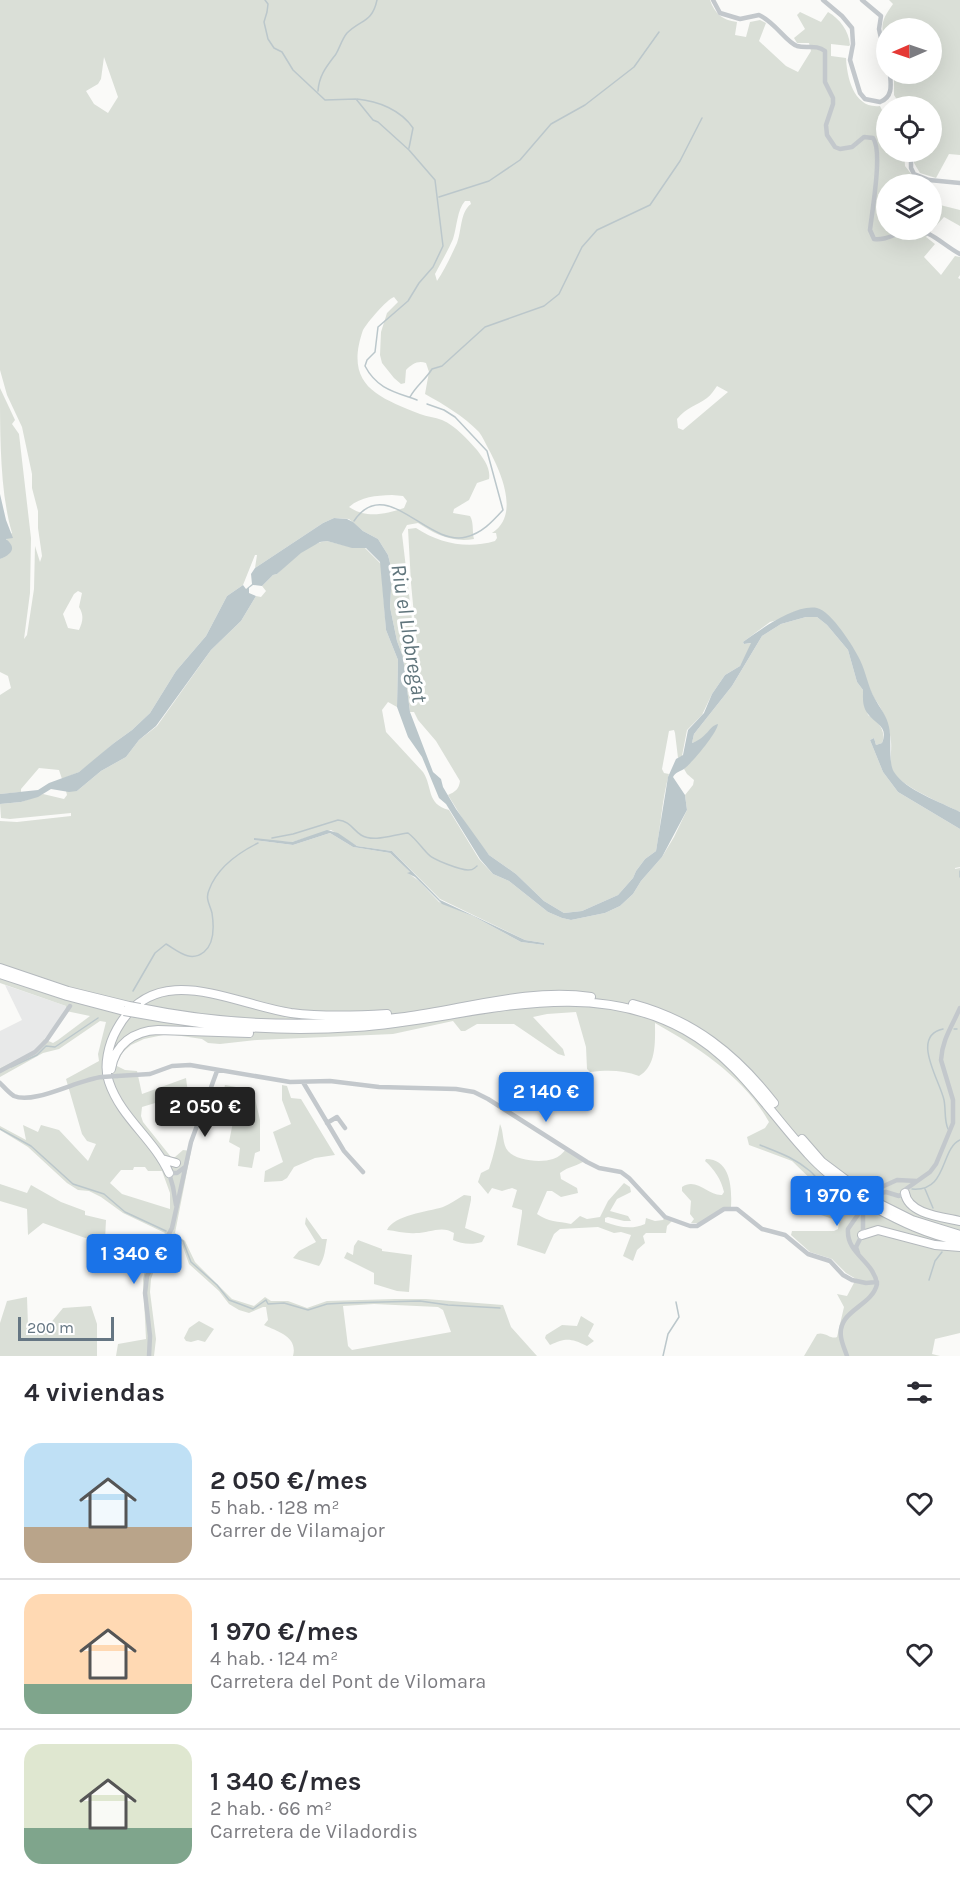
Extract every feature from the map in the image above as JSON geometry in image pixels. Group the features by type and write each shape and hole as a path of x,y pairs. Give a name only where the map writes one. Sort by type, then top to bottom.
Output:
{"highway":[{"path":"0,968 127,1009"},
{"path":"0,974 56,993 206,1024 271,1029 358,1027 422,1020"},
{"path":"169,1173 162,1159 120,1107 108,1078 108,1054 111,1040 119,1025 140,1003 154,995 169,991 198,990 270,1009 308,1015 361,1016 457,1009"},
{"path":"138,1011 223,1020 303,1024 378,1020 533,997 583,996 624,1001 671,1016 701,1033 735,1059 758,1082 822,1162 868,1201 912,1220 960,1235"},
{"path":"111,1086 111,1068 116,1052 130,1038 148,1030 308,1033 369,1029 555,1001 586,1001 621,1005 655,1016 685,1030 715,1050 742,1074 808,1155 839,1183 898,1220 927,1232 960,1241"},
{"path":"162,1159 176,1163"},
{"path":"906,1191 906,1201 911,1206 960,1221"},
{"path":"861,1234 878,1230 934,1245 960,1247"}],"street":[{"path":"713,0 720,13 740,19 759,15 775,24 791,42 798,46 815,46 825,51 825,82 833,98 826,125 827,135 835,147 840,149 852,147 864,137 873,138 877,142 870,230 874,239 889,239 914,230 930,235 960,254"},
{"path":"823,0 852,28 853,44 850,60 860,93 865,99 876,101"},
{"path":"862,0 881,18"},
{"path":"911,162 914,174 929,180 960,183"},
{"path":"0,1071 35,1052 70,1006"},
{"path":"859,1257 856,1247 868,1201 880,1192 898,1196 930,1172 936,1164 953,1123 953,1100 943,1068 942,1052 946,1036 960,1008"},
{"path":"0,1083 14,1096 28,1097 57,1091 86,1079 150,1074 172,1066 190,1065 217,1071 303,1082 330,1081 378,1086 456,1089 480,1094 587,1162 599,1168 621,1172 654,1207 670,1220 697,1226 724,1209 736,1209 762,1229 785,1235 808,1254 830,1261 843,1275 852,1280 866,1284 877,1282"},
{"path":"149,1356 146,1281 151,1266 172,1228 188,1153 217,1071"},
{"path":"303,1082 348,1156 363,1172"},
{"path":"327,1123 337,1117 345,1128"},
{"path":"169,1173 176,1163 188,1153"},
{"path":"169,1173 177,1173 185,1166"},
{"path":"169,1173 175,1195 175,1212"},
{"path":"847,1356 841,1337 841,1327 846,1318 873,1295 877,1282 871,1268 851,1246 848,1229 880,1186 897,1180 916,1181"},
{"path":"903,1182 906,1191"},
{"path":"892,1183 892,1193"},
{"path":"852,1225 857,1225 861,1234"},
{"path":"849,1236 854,1240 861,1234"}],"shaded area":[{"path":"0,0 710,0 720,16 737,22 735,35 746,37 750,22 760,20 766,23 759,41 786,66 798,72 811,51 809,43 797,43 794,38 805,29 797,15 800,12 821,22 828,12 843,26 850,45 831,44 831,56 846,58 850,83 854,91 864,103 876,106 876,162 905,162 911,174 876,174 876,240 930,240 935,244 924,257 941,275 955,256 960,257 958,278 960,279 960,812 923,794 896,776 891,767 891,742 886,719 845,637 807,609 794,612 770,622 743,642 744,644 752,643 740,666 725,675 702,715 687,730 682,756 678,758 674,730 669,731 662,769 664,773 669,774 656,851 645,859 633,878 618,895 582,911 564,913 544,901 516,874 489,855 472,834 448,795 456,790 460,781 436,741 414,712 410,712 403,657 390,607 392,571 388,555 378,539 363,531 349,519 334,518 255,568 257,555 255,555 243,585 227,596 206,636 176,671 150,713 132,730 79,772 62,779 59,770 39,768 21,792 0,794 0,695 11,688 8,676 0,672 0,559 4,557 6,538 12,533 3,481 0,388 15,420 12,424 19,434 31,538 30,593 24,639 27,635 34,589 35,546 40,562 42,556 38,511 22,427 7,395 0,370","holes":["104,57 118,97 108,113 94,104 86,91 98,84 101,79","465,201 470,201 471,204 463,216 457,243 437,281 435,274 453,239 460,209","394,297 398,302 387,313 381,332 382,363 401,384 405,383 408,368 418,362 426,363 429,372 425,394 454,411 479,432 498,468 507,504 501,525 492,533 496,533 495,541 475,545 454,544 435,538 416,528 408,529 416,654 402,534 407,525 418,523 444,537 458,540 474,539 470,516 453,513 454,509 469,500 477,483 489,479 489,475 488,467 482,456 457,429 442,420 423,415 390,401 368,386 361,376 358,349 363,330 377,312","717,386 728,392 683,430 678,428 677,419 688,409 707,398","403,496 407,501 404,508 369,514 349,507 369,497","78,591 82,593 79,607 82,618 79,630 68,628 63,614"]},
{"path":"889,0 960,0 960,155 949,154 938,174 920,173 914,162 942,162 942,96 895,96 894,84 942,84 942,18 884,18 893,4"},
{"path":"942,206 960,210 960,226 944,217 942,219"},
{"path":"0,494 13,538 6,539 12,550 0,559"},
{"path":"334,518 347,519 378,539 388,555 392,571 390,607 403,657 410,712 433,772 441,779 456,809 489,855 516,874 544,901 564,913 582,911 618,895 633,878 645,859 656,851 668,777 676,759 683,755 688,730 704,713 712,694 725,675 740,666 751,643 744,644 743,642 778,619 808,608 817,608 829,616 842,630 857,654 888,723 891,763 894,772 915,790 960,812 960,829 898,792 883,772 870,740 874,738 876,745 882,743 884,733 865,708 863,690 857,682 848,650 827,625 817,617 806,617 781,624 762,636 732,686 694,734 692,743 718,724 688,766 673,777 685,795 687,810 662,857 633,894 620,906 605,913 571,920 548,912 509,881 493,874 480,859 446,804 439,798 422,757 408,737 397,707 398,660 386,630 380,562 366,548 352,548 327,541 320,542 301,553 262,586 253,585 249,588 249,593 256,596 241,621 211,650 156,726 139,740 126,757 101,771 77,791 51,789 38,797 21,802 0,804 0,794 38,790 49,783 79,772 132,730 150,713 176,671 206,636 227,596 243,585 246,589 252,584 251,574 255,568"},
{"path":"327,541 355,548 364,547 381,564 386,630 398,660 397,707 388,702 382,710 386,732 423,772 433,799 437,804 449,810 479,859 493,874 509,881 548,912 571,920 605,913 620,906 633,894 662,857 687,810 685,795 694,780 684,769 713,733 711,729 701,740 692,743 694,734 732,686 762,636 781,624 806,617 817,617 827,625 848,650 857,682 863,690 868,715 878,723 882,730 882,743 876,745 874,738 870,740 883,772 898,792 960,829 960,867 955,869 960,868 960,1333 935,1339 932,1354 940,1356 804,1356 817,1334 837,1337 844,1307 837,1294 847,1296 856,1279 832,1259 810,1252 791,1235 792,1231 834,1231 838,1229 839,1221 821,1215 850,1215 846,1205 838,1197 828,1191 823,1191 792,1161 749,1145 747,1137 765,1128 769,1122 759,1106 734,1077 704,1053 655,1023 655,1045 652,1059 645,1072 639,1076 615,1071 590,1072 587,1069 586,1047 576,1012 533,1017 563,1049 565,1056 558,1054 514,1024 477,1024 461,1031 453,1021 393,1034 257,1040 220,1044 168,1034 144,1039 131,1045 123,1052 115,1065 125,1070 137,1071 142,1094 186,1078 188,1093 142,1107 141,1116 143,1122 171,1157 175,1157 183,1150 191,1151 175,1233 185,1241 195,1262 232,1299 254,1306 265,1297 271,1301 288,1301 307,1308 327,1301 395,1299 503,1305 511,1327 537,1356 293,1356 293,1344 290,1340 264,1325 268,1320 266,1307 249,1313 229,1304 219,1291 189,1264 182,1244 173,1237 151,1279 150,1292 156,1339 154,1356 116,1356 118,1344 146,1339 143,1279 147,1261 165,1233 123,1213 89,1191 78,1190 67,1183 28,1147 0,1130 0,1126 26,1140 23,1125 38,1132 41,1125 59,1130 88,1161 96,1144 87,1141 82,1134 66,1079 99,1061 98,1054 106,1022 100,1021 59,1049 43,1053 0,1077 0,1068 35,1051 44,1039 53,1043 90,1016 66,1011 66,1006 0,983 0,821 17,822 71,816 71,813 1,818 0,804 21,802 43,794 64,799 67,795 66,791 77,791 101,771 126,757 139,740 157,726 211,650 241,621 256,596 261,597 266,591 262,586 300,553 320,542","holes":["331,830 357,846 392,851 440,899 525,940 544,943 544,945 521,942 473,916 439,902 390,853 353,847 330,833 293,845 254,840 292,842","134,1167 145,1167 148,1171 162,1171 170,1193 170,1209 122,1194 110,1183 121,1170 133,1170","374,1304 438,1307 443,1310 451,1332 352,1350 348,1346 343,1306"]},
{"path":"327,830 338,833 357,846 392,851 440,900 525,940 544,943 544,945 521,942 473,916 442,904 415,877 407,873 410,872 390,853 353,847 330,833 293,845 254,840 254,838 292,842"},
{"path":"5,985 66,1006 66,1011 35,1051 0,1068 0,1031 22,1020"},
{"path":"225,1085 253,1090 260,1120 260,1151 255,1153 252,1168 238,1166 240,1148 229,1142 233,1122 217,1118"},
{"path":"282,1085 287,1086 291,1098 301,1099 335,1155 315,1158 294,1167 287,1178 282,1181 264,1182 265,1171 283,1162 273,1132 291,1124 282,1100"},
{"path":"500,1124 506,1148 517,1157 536,1161 548,1160 559,1156 567,1148 586,1160 560,1173 561,1179 577,1188 578,1193 561,1197 552,1191 547,1191 537,1214 541,1217 571,1224 580,1216 587,1219 600,1217 608,1201 624,1183 630,1187 631,1192 617,1199 610,1211 628,1216 631,1221 608,1217 605,1218 605,1222 635,1227 645,1224 646,1218 655,1221 663,1220 666,1216 673,1220 667,1226 666,1233 646,1233 643,1236 645,1243 637,1250 633,1261 623,1256 631,1235 621,1232 614,1233 598,1227 560,1229 554,1234 545,1254 517,1245 522,1210 512,1207 517,1190 512,1188 502,1191 492,1188 488,1194 478,1182 481,1173 489,1169"},
{"path":"706,1159 714,1160 725,1169 730,1184 731,1207 701,1223 691,1223 694,1219 690,1214 691,1201 682,1191 682,1187 693,1184 717,1195 722,1195 724,1192 719,1179 705,1161"},
{"path":"0,1184 27,1193 31,1185 61,1202 85,1211 85,1215 106,1220 105,1240 91,1240 43,1223 28,1235 27,1209 0,1201"},
{"path":"464,1195 471,1196 465,1228 485,1236 482,1242 471,1244 456,1241 453,1240 454,1233 445,1230 405,1233 387,1230 404,1217 443,1207"},
{"path":"306,1217 322,1239 327,1239 324,1257 319,1266 293,1258 299,1251 316,1242 305,1224"},
{"path":"358,1240 382,1249 382,1251 412,1255 409,1292 374,1284 374,1273 344,1258 347,1252 353,1255 354,1246"},
{"path":"27,1297 28,1326 49,1325 63,1308 91,1306 97,1324 97,1356 0,1356 0,1323 7,1301"},
{"path":"581,1316 594,1324 588,1336 594,1341 587,1346 568,1340 550,1345 545,1338 546,1335 562,1325 577,1326"},
{"path":"199,1321 214,1329 205,1342 186,1341 184,1338 189,1328"}],"waterway":[{"path":"265,0 268,4 264,22 268,39 274,48 282,52 293,70 325,100 356,99 373,120 409,150 435,180 443,246 433,267 419,283 408,301 378,327 375,352 367,360 365,366 381,385 417,400"},
{"path":"318,91 322,75 345,35 369,17 377,0"},
{"path":"439,197 489,181 520,160 551,124 585,105 634,67 659,32"},
{"path":"357,99 373,102 396,111 402,116 413,128 409,148"},
{"path":"410,397 432,369 442,366 485,327 544,306 559,294 582,247 597,230 650,205 680,161 702,118"},
{"path":"354,521 366,508 380,505 393,508 437,532 451,537 466,537 482,530 503,510 487,451 455,417 427,404"},
{"path":"272,838 338,820 346,822 366,837 378,838 408,833 435,859 464,870 472,870 477,866"},
{"path":"133,991 155,953 166,944 189,956 199,955 208,948 213,934 212,913 208,902 209,890 217,875 229,862 258,843"},
{"path":"960,871 960,877"},
{"path":"11,1067 37,1055 46,1046 55,1047 98,1018"},
{"path":"943,1029 933,1033 929,1040 928,1050 944,1100 948,1129"},
{"path":"0,1129 31,1146 73,1184 104,1194 125,1212 166,1231"},
{"path":"912,1189 924,1188 932,1184 938,1177 949,1152 960,1140"},
{"path":"760,1145 798,1162 822,1184 832,1188"},
{"path":"862,1182 870,1184"},
{"path":"925,1189 933,1208"},
{"path":"173,1235 183,1241 191,1262 217,1285 229,1300 253,1309 266,1300 268,1304 284,1303 308,1310 327,1304 420,1301 500,1308"},
{"path":"929,1280 935,1261 942,1252"},
{"path":"663,1356 668,1334 679,1317 676,1302"}],"water label":[{"name":"Riu el Llobregat","path":"410,633"}]}
